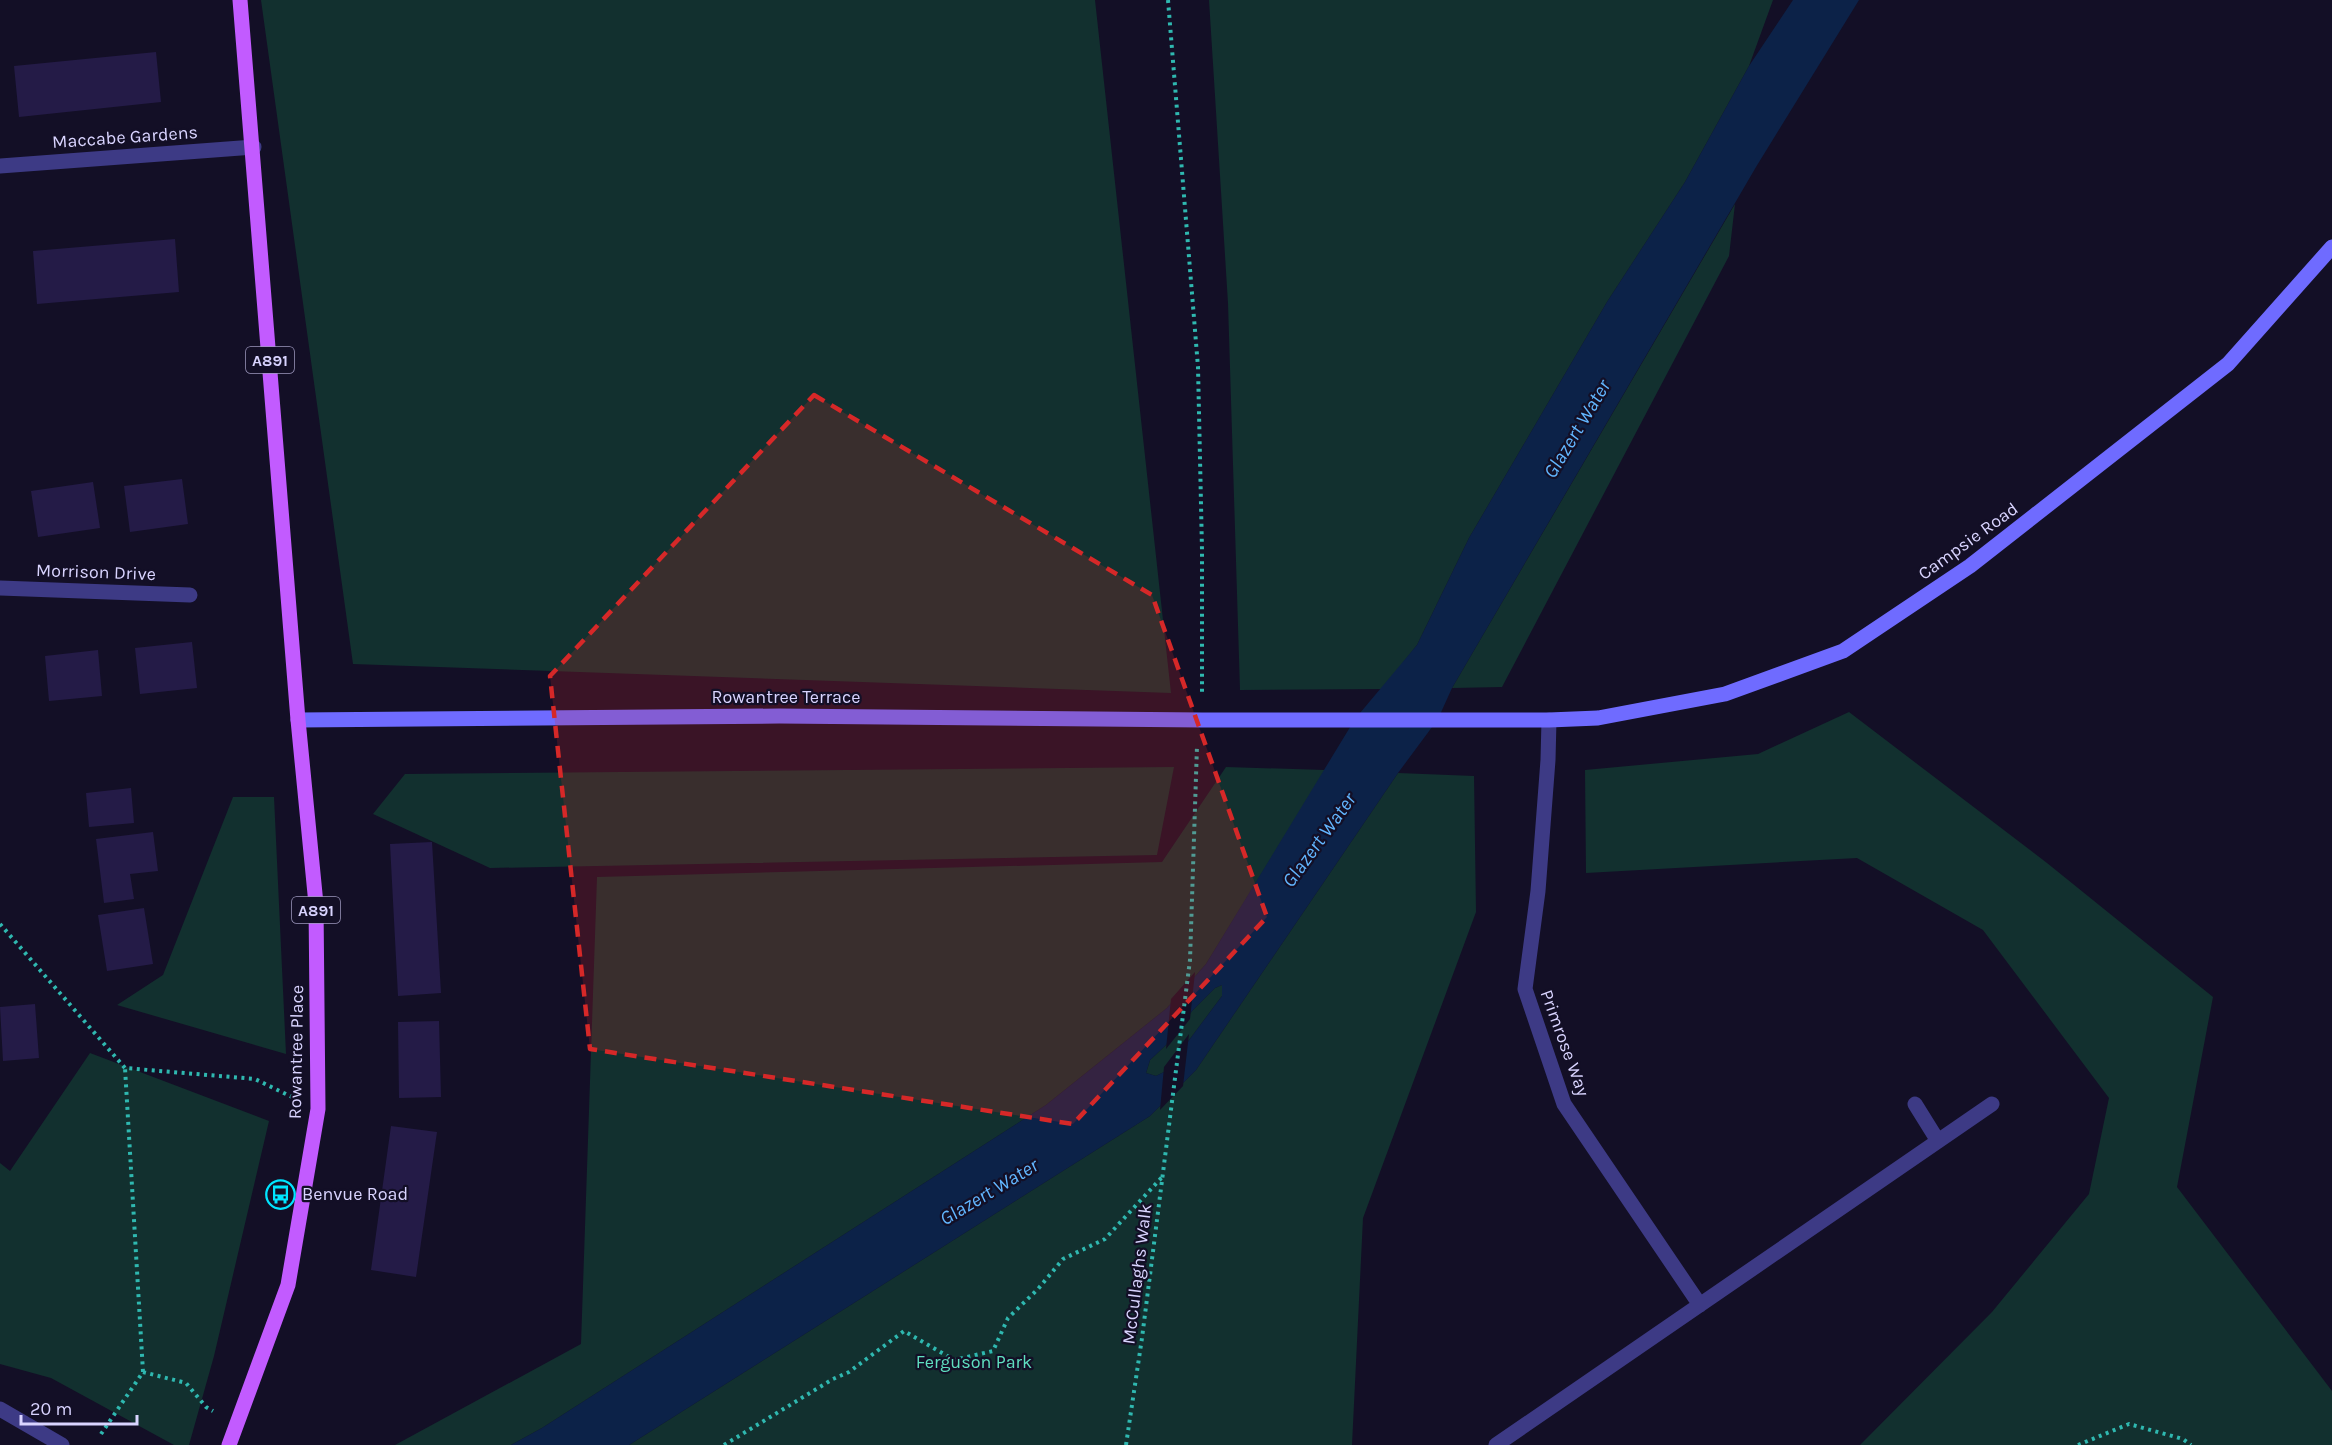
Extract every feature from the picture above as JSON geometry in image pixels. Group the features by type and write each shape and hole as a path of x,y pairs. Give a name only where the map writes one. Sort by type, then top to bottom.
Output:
{"main road":[{"name":"A891","path":"240,0 254,147 298,720"},
{"name":"Campsie Road","path":"1459,719 1598,718 1725,694 1843,651 1970,566 2228,364 2332,248"},
{"name":"Rowantree Terrace","path":"298,720 779,716 1203,720 1459,719"},
{"name":"Rowantree Place","path":"229,1445 288,1285 318,1109 316,904 298,720"}],"street":[{"name":"Maccabe Gardens","path":"0,166 254,147"},
{"name":"Morrison Drive","path":"0,588 190,595"},
{"name":"Primrose Way","path":"1549,720 1538,891 1525,989 1564,1104 1700,1305"},
{"path":"1915,1104 1938,1141"},
{"path":"1496,1445 1992,1104"},
{"path":"0,1409 62,1445"}],"path":[{"name":"McCullaghs Walk","path":"1125,1445 1142,1338 1190,960 1198,742 1203,720 1198,368 1168,0"},
{"path":"0,924 125,1068 143,1372 101,1434"},
{"path":"125,1068 255,1079 318,1109"},
{"path":"724,1445 833,1379 849,1372 904,1331 954,1360 993,1351 1008,1318 1038,1289 1063,1259 1105,1239 1163,1175"},
{"path":"143,1372 186,1383 206,1407 220,1414"},
{"path":"2078,1445 2129,1424 2183,1438 2191,1445"}],"highlighted area":[{"path":"814,395 1152,595 1267,917 1073,1124 590,1049 550,676"}],"green space":[{"path":"261,0 1095,0 1171,693 353,664"},
{"path":"1209,0 1773,0 1749,66 1685,182 1607,302 1469,538 1417,645 1382,689 1240,690 1228,303"},
{"path":"1735,204 1729,256 1502,687 1452,688"},
{"path":"1849,712 2047,863 2213,997 2177,1187 2332,1391 2332,1445 1860,1445 1992,1312 2089,1194 2109,1098 1983,930 1857,858 1586,873 1585,770 1758,754"},
{"path":"1174,767 1157,855 490,868 373,814 405,774"},
{"path":"1226,767 1325,770 1206,964 1167,1008 1046,1105 542,1428 511,1445 395,1445 581,1344 597,877 1162,862"},
{"name":"Ferguson Park","path":"1398,773 1474,776 1476,912 1363,1218 1352,1445 629,1445 1150,1116 1196,1070"},
{"path":"233,797 274,797 286,1054 117,1005 163,975"},
{"path":"1222,985 1224,989 1222,996 1166,1071 1156,1076 1146,1073 1150,1060 1165,1046 1192,1011 1215,988"},
{"path":"90,1053 269,1121 214,1356 189,1445 174,1445 51,1378 0,1364 0,1163 10,1171"}],"water":[{"name":"Glazert Water","path":"1793,0 1859,0 1756,167 1452,688 1438,719 1398,773 1196,1070 1150,1116 629,1445 511,1445 542,1428 1046,1105 1167,1008 1206,964 1355,719 1417,645 1469,538 1607,302 1685,182 1749,66","holes":["1222,985 1222,996 1166,1071 1156,1076 1146,1073 1150,1060 1165,1046 1192,1011 1215,988"]}],"pier":[{"path":"1195,972 1190,1019 1166,1049 1171,999"},
{"path":"1189,1034 1183,1086 1160,1110 1164,1067"}],"building":[{"path":"156,52 161,102 19,117 14,66"},
{"path":"175,239 179,292 37,304 33,251"},
{"path":"182,479 188,524 130,532 124,486"},
{"path":"93,482 100,528 38,537 31,491"},
{"path":"192,642 197,688 140,694 135,648"},
{"path":"98,650 102,696 49,701 45,656"},
{"path":"131,788 134,823 89,827 86,793"},
{"path":"153,832 158,871 130,874 134,899 104,903 96,839"},
{"path":"432,842 441,993 398,996 390,844"},
{"path":"144,908 153,964 107,971 98,915"},
{"path":"35,1004 39,1058 3,1061 0,1007"},
{"path":"439,1021 441,1097 399,1098 398,1022"},
{"path":"391,1126 437,1132 416,1277 371,1270"}],"place":[{"name":"Benvue Road","path":"281,1194"}]}
